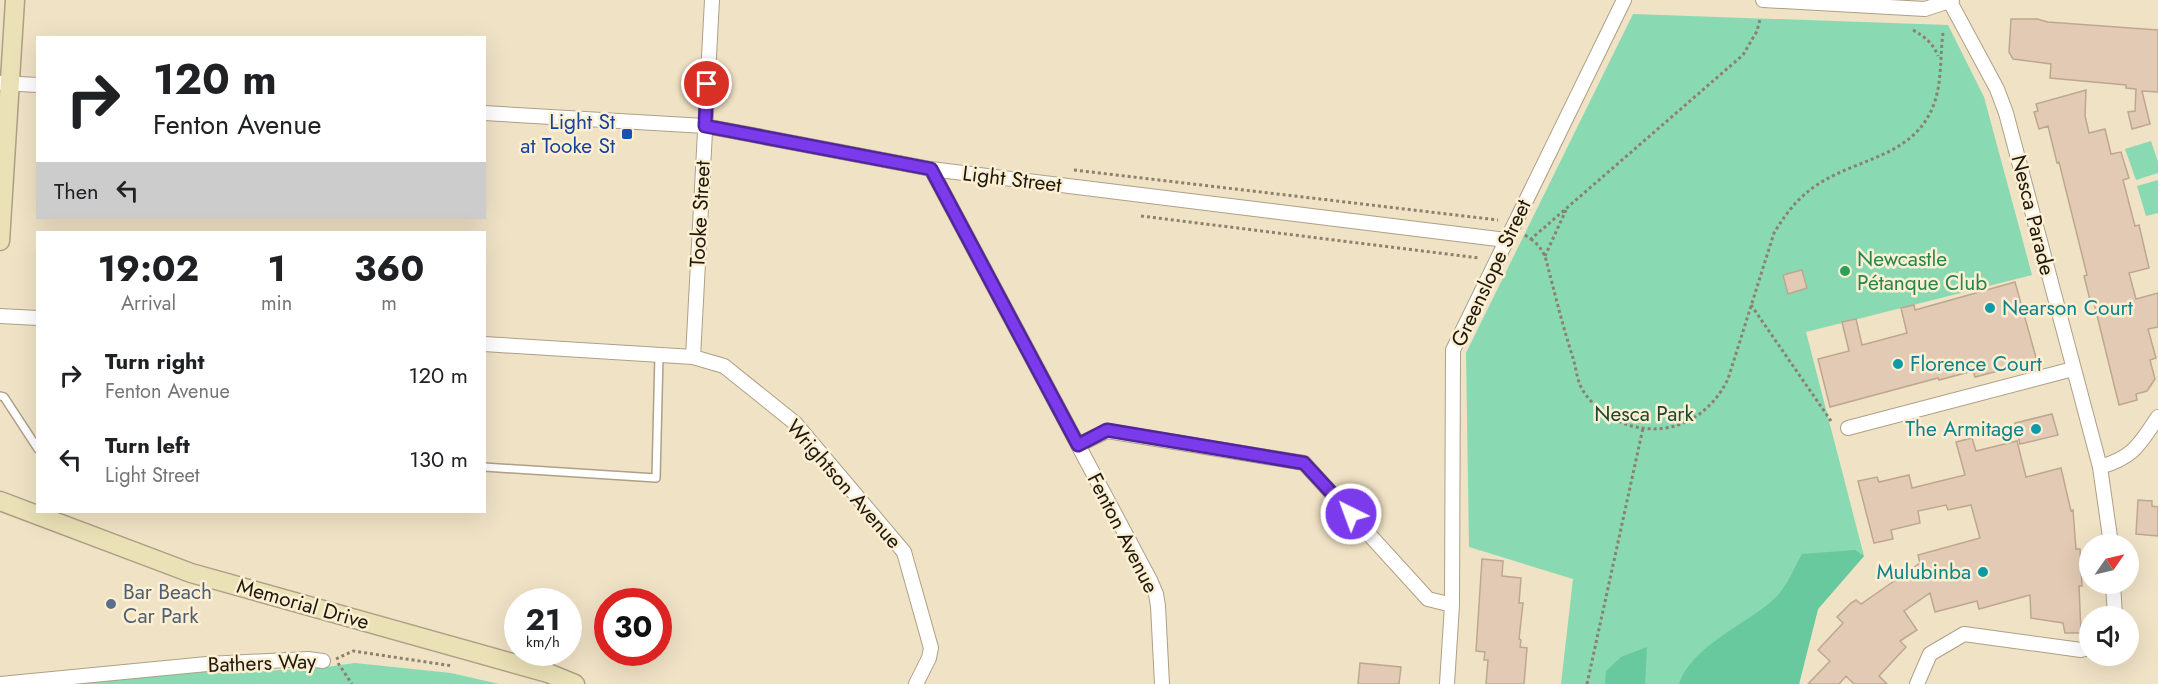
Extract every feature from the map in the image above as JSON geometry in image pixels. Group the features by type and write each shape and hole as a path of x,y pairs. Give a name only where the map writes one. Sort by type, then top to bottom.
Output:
{"main road":[{"path":"0,241 5,83 15,0"},
{"name":"Memorial Drive","path":"0,501 191,573 548,674 575,684"}],"street":[{"name":"Tooke Street","path":"693,357 712,0"},
{"name":"Greenslope Street","path":"1452,605 1452,350 1624,0"},
{"path":"1763,0 1925,9 1950,0"},
{"name":"Nesca Parade","path":"1950,0 1997,89 2006,113 2100,467 2110,534"},
{"path":"5,83 36,85"},
{"name":"Light Street","path":"486,112 705,126 931,169 1506,240"},
{"name":"Fenton Avenue","path":"931,169 1156,594 1162,684"},
{"path":"0,316 36,318"},
{"name":"Wrightson Avenue","path":"486,344 693,357 724,366 795,423 903,552 931,648 929,658 916,684"},
{"path":"1848,428 2073,369"},
{"path":"2100,467 2118,461 2131,453 2158,417"},
{"path":"1078,445 1107,430 1304,463 1428,599 1452,605 1447,684"},
{"path":"1917,684 1930,654 1964,634 2079,650"},
{"name":"Bathers Way","path":"0,684 207,664 329,660"}],"lane":[{"path":"486,467 656,478 658,355"},
{"path":"0,396 4,398 36,446"}],"path":[{"path":"1531,239 1743,56 1757,31 1760,19"},
{"path":"1913,30 1927,38 1934,46 1940,62"},
{"path":"1524,235 1539,246 1545,256 1581,387 1595,406 1609,417 1644,428 1657,429 1676,426 1696,417 1712,404 1728,379 1774,233 1786,213 1805,193 1820,183 1891,152 1914,134 1935,103 1943,33"},
{"path":"1072,170 1498,220"},
{"path":"1545,256 1567,208"},
{"path":"1141,216 1479,258"},
{"path":"1751,305 1831,421"},
{"path":"1587,684 1644,428"},
{"name":"Bathers Way","path":"329,660 353,651 463,668"},
{"path":"329,660 352,684"}],"green space":[{"name":"Nesca Park","path":"1633,14 1948,25 1984,97 2032,275 1806,332 1864,556 1818,609 1799,684 1561,684 1573,579 1469,547 1466,353"},
{"path":"2151,141 2158,162 2158,173 2136,180 2125,149"},
{"path":"2158,180 2158,213 2146,216 2137,186"},
{"path":"1855,550 1864,556 1818,609 1799,684 1679,684 1685,671 1706,648 1777,596 1802,554"},
{"path":"1647,647 1645,684 1605,684 1606,671 1621,657"},
{"path":"355,663 451,673 499,684 62,684 108,678 200,672 234,673"}],"building":[{"path":"2011,19 2037,19 2048,22 2158,30 2158,92 2142,91 2150,124 2132,129 2128,112 2135,111 2136,89 2126,88 2126,85 2050,78 2051,64 2013,59 2009,52"},
{"path":"2086,90 2085,116 2089,133 2105,129 2111,154 2121,152 2129,178 2123,180 2135,226 2139,225 2149,268 2129,273 2136,299 2158,293 2158,327 2148,329 2156,358 2150,360 2155,379 2147,391 2136,394 2137,400 2119,405 2093,299 2090,300 2084,276 2087,275 2059,162 2057,163 2048,126 2039,129 2034,112 2038,111 2036,104"},
{"path":"1802,270 1807,288 1788,294 1783,275"},
{"path":"2015,282 2037,361 1975,377 1973,371 1939,380 1938,378 1830,407 1818,359 1849,351 1842,322 1856,319 1862,345 1907,333 1901,308 1914,305 1915,310"},
{"name":"The Armitage","path":"2052,414 2058,435 2020,444 2015,423"},
{"path":"1972,438 1976,451 2017,441 2026,477 2061,468 2071,511 2073,510 2076,549 2079,549 2079,633 2065,633 2063,623 2031,618 2030,595 1979,609 1977,601 1935,612 1930,593 1904,611 1917,630 1900,641 1906,647 1879,676 1887,684 1854,684 1846,676 1839,684 1808,684 1830,661 1818,650 1843,623 1837,617 1851,603 1856,600 1861,604 1920,563 1918,555 1980,538 1971,505 1948,510 1946,505 1918,511 1920,523 1891,530 1893,539 1874,543 1858,481 1877,477 1879,482 1909,475 1912,488 1965,475 1956,442"},
{"path":"2138,500 2152,501 2152,506 2158,507 2158,536 2136,534"},
{"path":"1482,559 1503,561 1502,576 1521,578 1519,603 1523,603 1519,639 1521,640 1520,647 1527,648 1524,684 1486,684 1488,660 1484,660 1485,652 1476,651"},
{"path":"1360,663 1401,667 1399,684 1358,684"}],"place":[{"name":"Light St at Tooke St","path":"627,134"},
{"name":"Newcastle Pétanque Club","path":"1845,271"},
{"name":"Nearson Court","path":"1990,308"},
{"name":"Florence Court","path":"1898,364"},
{"name":"The Armitage","path":"2036,429"},
{"name":"Mulubinba","path":"1983,572"},
{"name":"Bar Beach Car Park","path":"111,604"}],"route":[{"path":"707,84 705,126 931,169 1078,445 1107,430 1304,463 1351,514"}]}
